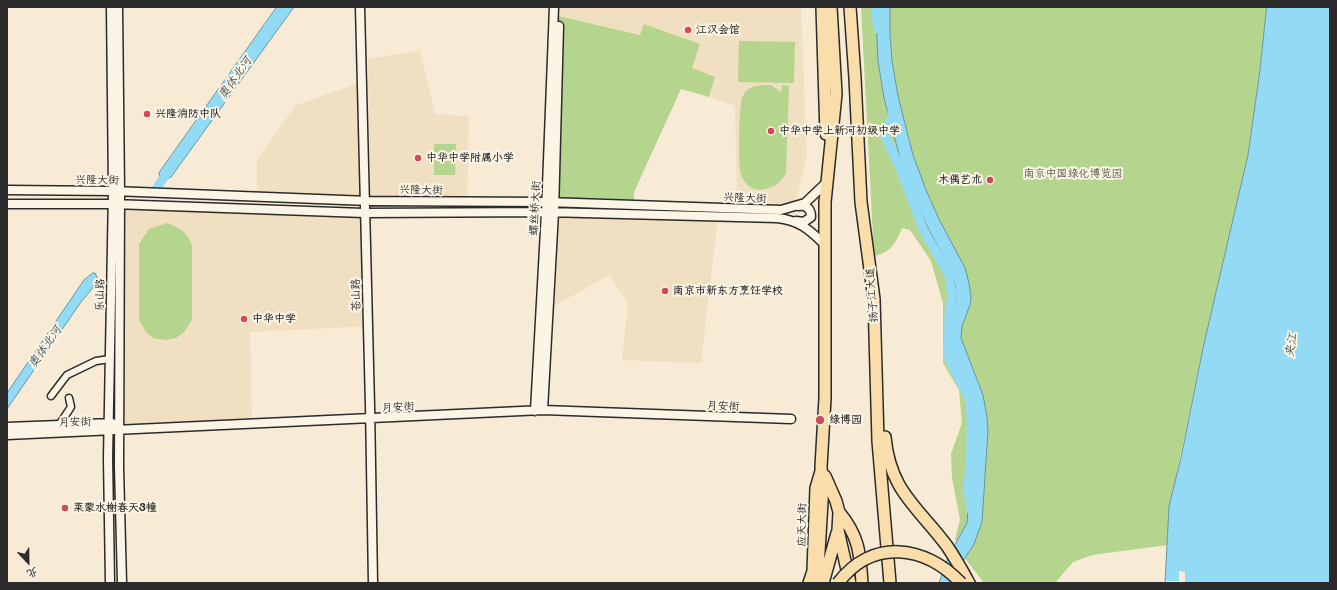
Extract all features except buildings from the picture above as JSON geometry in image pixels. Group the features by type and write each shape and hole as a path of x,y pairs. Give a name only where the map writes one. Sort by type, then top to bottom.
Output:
{"highway":[{"path":"822,7 827,170"},
{"path":"814,583 818,569 823,485 821,467 825,408 824,244 826,183 836,94 831,7"},
{"name":"扬子江大道","path":"850,7 861,202 874,298 878,441 890,583"},
{"path":"876,392 884,423 889,462 892,473 903,494 947,546 969,583"},
{"path":"821,467 836,501 839,512 838,530 823,583"},
{"path":"839,512 848,523 858,544 862,583"},
{"path":"838,530 850,583"},
{"path":"838,583 844,575 863,561 884,553 898,552 913,553 927,557 950,572 961,583"}],"main road":[{"name":"应天大街","path":"808,583 812,571 814,549 815,488 821,467"}],"street":[{"name":"乐山路","path":"111,7 117,191"},
{"name":"乐山路","path":"110,583 108,427 117,191 118,7"},
{"name":"苍山路","path":"360,7 367,201"},
{"name":"苍山路","path":"364,7 367,213 378,583"},
{"name":"螺丝桥大街","path":"551,202 554,7"},
{"name":"螺丝桥大街","path":"539,411 551,202 559,7"},
{"name":"兴隆大街","path":"7,190 117,191 367,201 551,202 781,210 805,203 826,183"},
{"name":"兴隆大街","path":"7,204 116,204 367,213 550,212 792,220 804,222 811,217 810,209 808,207 798,206"},
{"name":"乐山路","path":"116,204 122,583"},
{"path":"792,220 806,228 824,244"},
{"path":"51,396 67,375 96,361 110,359"},
{"path":"60,426 71,407 69,398"},
{"name":"月安街","path":"7,435 108,427 373,420 539,411 791,419"},
{"name":"苍山路","path":"373,420 373,583"},
{"path":"7,427 108,427"}],"shaded area":[{"name":"中华中学上新河初级中学","path":"554,7 801,7 807,156 794,207 737,208 735,106 709,97 715,77 692,69 699,44 644,24 641,35 553,14"},
{"name":"中华中学附属小学","path":"420,50 435,114 469,116 467,202 370,201 368,59"},
{"path":"362,82 365,201 257,196 257,160 296,105"},
{"name":"中华中学","path":"120,203 365,213 368,326 250,332 252,425 119,430"},
{"name":"南京市新东方烹饪学校","path":"546,212 718,216 701,363 622,360 628,302 609,275 549,309"}],"green space":[{"name":"南京中国绿化博览园","path":"861,7 1267,7 1248,155 1203,348 1178,468 1168,545 1092,555 1073,562 1055,583 984,583 964,557 955,539 960,520 952,477 951,454 962,423 959,390 943,363 943,303 931,261 910,230 902,228 897,239 889,250 874,256"},
{"path":"559,16 640,35 644,24 700,44 692,68 715,77 709,97 681,89 634,192 634,206 554,203"},
{"path":"739,41 795,42 794,83 738,82"},
{"path":"771,85 781,92 782,85 789,86 786,173 775,185 761,190 750,187 744,181 741,174 739,161 739,140 741,102 745,93 750,88"},
{"path":"434,144 456,144 455,175 434,175"},
{"path":"167,223 182,231 188,237 192,245 192,320 184,332 176,338 166,340 153,338 146,332 139,320 139,244 149,229"}],"water":[{"path":"277,7 294,7 171,177 161,182 159,173"},
{"path":"876,7 890,7 892,61 898,96 913,155 939,219 965,268 971,297 970,305 962,326 961,338 983,395 988,431 982,522 974,544 960,566 954,583 939,583 948,557 967,523 973,430 969,398 948,346 948,321 956,299 955,285 952,273 927,226 907,181 900,158 884,98 878,61"},
{"name":"夹江","path":"1267,7 1330,7 1330,583 1165,583 1169,506 1181,458 1203,348 1248,155"},
{"path":"95,273 98,279 95,285 81,302 7,409 7,393 84,280"}],"pier":[{"path":"1179,571 1185,572 1185,583 1165,583 1166,581 1179,581"}],"waterway":[{"path":"875,7 878,29"},
{"path":"892,111 893,115 885,136 899,165 923,229 949,275 952,295 949,315 948,357 970,400 971,450 968,490 971,510"},
{"name":"奥体北河","path":"156,189 167,173"}],"place":[{"name":"江汉会馆","path":"688,30"},
{"name":"兴隆消防中队","path":"147,114"},
{"name":"中华中学上新河初级中学","path":"771,131"},
{"name":"中华中学附属小学","path":"418,158"},
{"name":"木偶艺术","path":"990,180"},
{"name":"南京市新东方烹饪学校","path":"665,291"},
{"name":"中华中学","path":"244,319"},
{"name":"绿博园","path":"820,420"},
{"name":"莱蒙水榭春天3幢","path":"65,508"}]}
